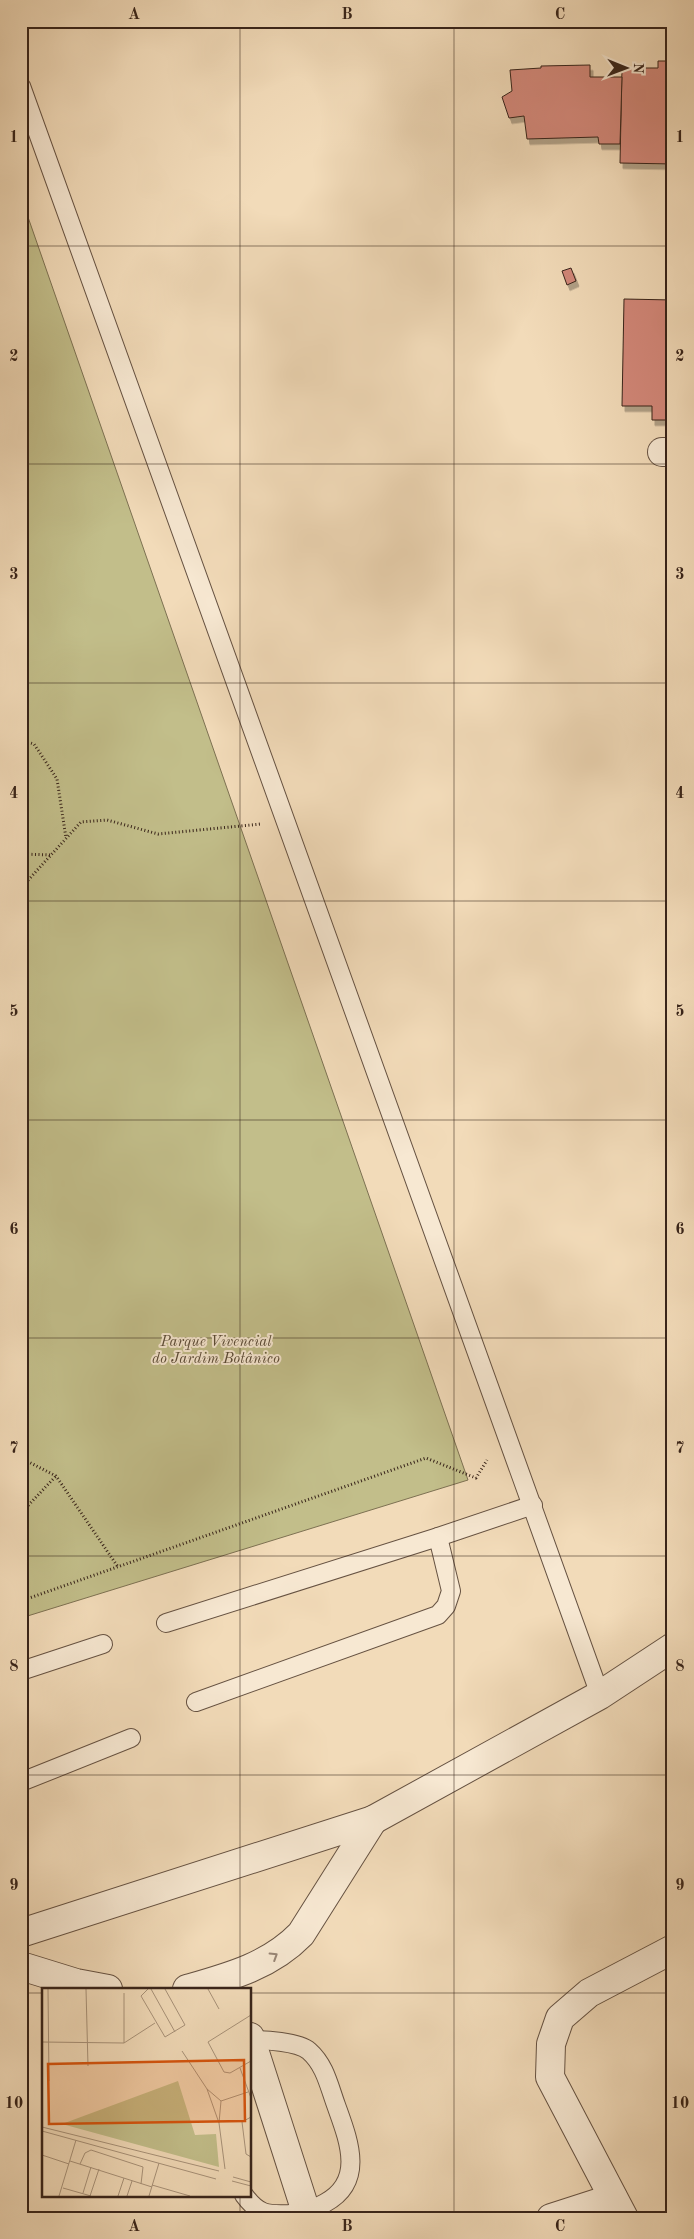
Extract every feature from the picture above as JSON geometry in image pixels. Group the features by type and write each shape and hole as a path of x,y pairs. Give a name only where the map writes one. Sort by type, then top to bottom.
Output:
{"street":[{"path":"21,1933 373,1820 600,1695 673,1647"},
{"path":"194,1988 232,1983 287,1948 301,1934 373,1820"},
{"path":"551,2218 619,2208 550,2076 551,2044 560,2018 589,1993 673,1948"},
{"path":"21,1966 76,1983 103,1988"},
{"path":"251,2043 308,2215"}],"lane":[{"path":"21,86 600,1695"},
{"path":"166,1624 533,1505"},
{"path":"196,1702 438,1615 450,1600 451,1590 438,1536"},
{"path":"21,1671 104,1644"},
{"path":"21,1782 132,1738"},
{"path":"245,2196 254,2209 270,2215 308,2215 335,2198 347,2184 352,2162 348,2140 323,2067 308,2049 289,2043 251,2040"}],"path":[{"path":"21,740 34,744 57,779 66,838"},
{"path":"258,815 265,834"},
{"path":"21,888 81,822 107,820 158,834 261,824"},
{"path":"21,854 51,855"},
{"path":"21,1601 426,1458 476,1478 487,1460 484,1451"},
{"path":"21,1458 56,1476 118,1567"},
{"path":"21,1513 56,1476"}],"green space":[{"name":"Parque Vivencial do Jardim Botânico","path":"21,197 468,1480 21,1618"}],"building":[{"path":"658,61 673,61 673,164 620,163 622,68 658,68"},
{"path":"590,65 590,77 622,77 620,144 599,144 598,137 527,139 524,116 509,118 502,97 512,91 510,70 541,68 541,66"},
{"path":"571,268 576,281 567,285 562,271"},
{"path":"624,299 673,300 673,420 652,420 652,406 622,406"},
{"path":"670,530 673,530 673,564 670,564"}]}
